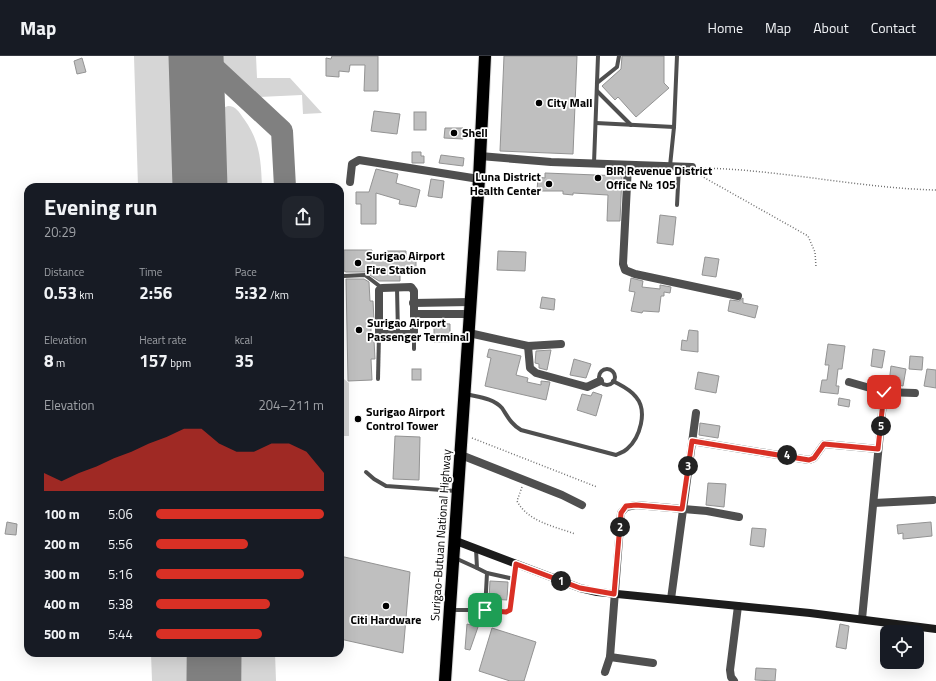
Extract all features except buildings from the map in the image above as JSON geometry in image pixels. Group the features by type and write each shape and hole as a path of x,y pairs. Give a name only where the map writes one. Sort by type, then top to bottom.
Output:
{"highway":[{"name":"Surigao-Butuan National Highway","path":"445,681 456,541 479,179 485,56"}],"street":[{"path":"480,156 551,162 682,167"},
{"path":"350,182 352,164 359,160 479,179"},
{"path":"628,165 623,264 625,270 635,274 738,296"},
{"path":"397,287 411,287 414,291 414,334 379,334 378,294 382,288 397,287"},
{"path":"413,303 470,308"},
{"path":"414,314 470,308"},
{"path":"469,333 528,346 561,344"},
{"path":"528,346 530,368 536,373 587,387 600,381"},
{"path":"849,382 884,392 915,393"},
{"path":"862,619 884,392"},
{"path":"671,599 696,413"},
{"path":"692,441 809,460 814,458 824,444 878,449"},
{"path":"461,455 525,480 582,505"},
{"path":"874,503 933,500"},
{"path":"605,672 610,657 621,513 626,506 636,505 707,511 738,517"},
{"path":"456,541 580,588 614,594 862,619 936,629"},
{"path":"734,681 731,678 730,670 738,606"},
{"path":"610,657 653,663"}],"lane":[{"path":"594,163 598,56"},
{"path":"597,83 617,67 619,56"},
{"path":"677,56 674,127 682,167 677,205"},
{"path":"597,90 631,126"},
{"path":"596,123 631,126 674,127"},
{"path":"344,276 364,276 382,288"},
{"path":"397,287 398,334"},
{"path":"378,379 379,334"},
{"path":"414,334 414,349"},
{"path":"605,368 610,369 614,373 613,381 607,385 600,381 599,373 605,368"},
{"path":"465,394 489,399 501,407 512,425 521,430 616,455 627,449 638,436 641,407 638,398 628,388 613,381"},
{"path":"366,472 386,486 458,491"},
{"path":"476,549 477,568"},
{"path":"454,557 487,573 514,579"},
{"path":"450,610 509,612 512,607 516,564"},
{"path":"485,610 487,573"}],"path":[{"path":"682,167 756,172 899,188 936,190"},
{"path":"682,167 808,236 815,252 816,267"},
{"path":"462,434 596,487"},
{"path":"525,480 518,501 521,508 530,517 575,534"}],"shaded area":[{"path":"134,56 173,56 177,183 138,183"},
{"path":"216,56 256,56 257,78 290,78 322,113 303,114 302,95 259,97"},
{"path":"228,106 235,108 249,127 259,151 262,183 220,183 218,114 220,109"},
{"path":"344,379 349,383 349,436 344,436"},
{"path":"151,657 186,657 187,681 152,681"},
{"path":"241,657 275,657 276,681 242,681"}],"taxiway":[{"path":"201,56 282,131 285,183"}],"runway":[{"path":"196,56 200,183"},
{"path":"214,657 214,681"}],"place":[{"name":"City Mall","path":"539,103"},
{"name":"Shell","path":"454,133"},
{"name":"BIR Revenue District Office № 105","path":"598,178"},
{"name":"Luna District Health Center","path":"549,184"},
{"name":"Surigao Airport Fire Station","path":"358,263"},
{"name":"Surigao Airport Passenger Terminal","path":"359,330"},
{"name":"Surigao Airport Control Tower","path":"358,419"},
{"name":"Citi Hardware","path":"386,606"}],"route":[{"path":"485,610 509,612 512,607 516,564 580,588 614,594 621,513 626,506 636,505 682,509 692,441 773,452 809,460 814,458 824,444 878,449 884,392"}]}
